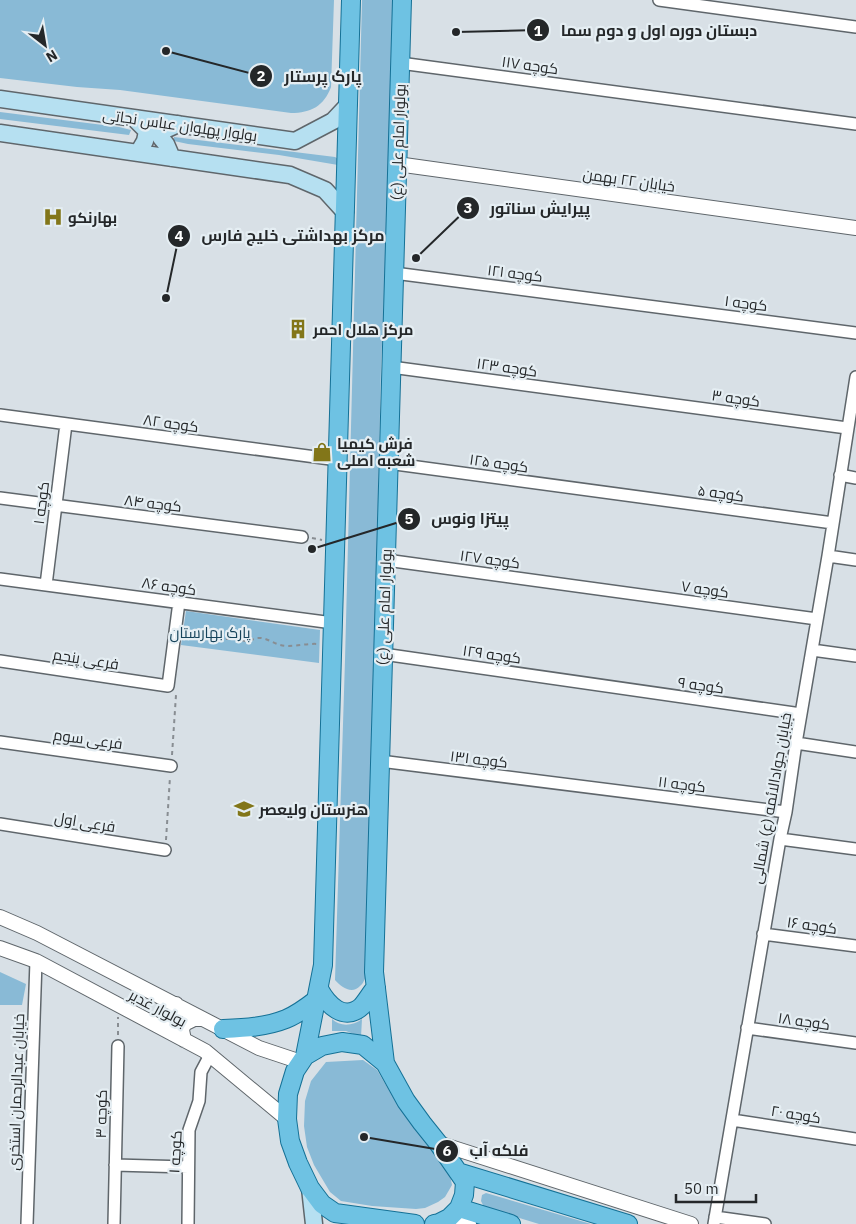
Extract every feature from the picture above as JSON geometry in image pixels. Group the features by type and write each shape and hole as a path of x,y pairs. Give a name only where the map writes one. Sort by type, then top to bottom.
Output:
{"main road":[{"path":"351,0 323,965 303,1059 295,1071 288,1094 287,1118 290,1141 298,1163 310,1188 322,1204 334,1213 416,1224"},
{"name":"بولوار امام علی (ع)","path":"385,1063 374,972 402,0"},
{"name":"بولوار پهلوان عباس نجاتی","path":"0,99 295,141 333,121 348,105"},
{"path":"134,118 147,131 146,141 138,153"},
{"path":"172,158 161,138 162,132 178,124"},
{"path":"0,134 290,175 325,190 345,212"},
{"path":"318,995 335,1009 352,1012 361,1006 376,987"},
{"path":"223,1029 261,1026 287,1019 318,995"},
{"path":"303,1059 322,1046 342,1042 363,1045 385,1063 406,1101 465,1182 464,1195 447,1216"},
{"path":"458,1172 628,1224"},
{"path":"310,1188 314,1224"},
{"path":"447,1216 511,1224"}],"street":[{"path":"659,0 856,27"},
{"name":"کوچه ۱۱۷","path":"400,63 856,124"},
{"name":"خیابان ۲۲ بهمن","path":"397,164 856,228"},
{"name":"کوچه ۱۲۱","path":"394,273 632,304"},
{"name":"کوچه ۱","path":"632,304 856,333"},
{"name":"کوچه ۱۲۳","path":"391,367 620,397"},
{"name":"خیابان جوادالائمه (ع) شمالی","path":"715,1220 763,934 786,812 856,377"},
{"name":"کوچه ۳","path":"620,397 848,428"},
{"name":"کوچه ۸۲","path":"0,415 338,460"},
{"name":"کوچه ۱","path":"46,585 66,424"},
{"name":"کوچه ۱۲۵","path":"388,463 606,492"},
{"path":"840,475 856,478"},
{"name":"کوچه ۵","path":"606,492 833,523"},
{"name":"کوچه ۸۴","path":"0,498 302,537"},
{"path":"828,556 856,560"},
{"name":"کوچه ۱۲۷","path":"386,560 589,588"},
{"name":"کوچه ۸۶","path":"0,579 333,623"},
{"name":"کوچه ۷","path":"589,588 817,619"},
{"path":"175,629 178,602"},
{"name":"فرعی پنجم","path":"0,661 168,686 175,629"},
{"path":"812,650 856,656"},
{"name":"کوچه ۱۲۹","path":"383,654 596,685"},
{"name":"کوچه ۹","path":"596,685 801,714"},
{"name":"فرعی سوم","path":"0,742 171,766"},
{"path":"796,744 856,752"},
{"name":"کوچه ۱۳۱","path":"380,761 574,786"},
{"name":"کوچه ۱۱","path":"574,786 786,812"},
{"name":"فرعی اول","path":"0,824 165,850"},
{"path":"780,838 856,849"},
{"name":"بولوار غدیر","path":"0,917 37,933 259,1048 303,1059"},
{"name":"کوچه ۱۶","path":"763,934 856,946"},
{"name":"بولوار غدیر","path":"0,948 36,961 205,1051 287,1118"},
{"name":"خیابان عبدالرحمان استخری","path":"27,1224 36,961"},
{"path":"162,1027 172,1023 176,1017 176,1004"},
{"path":"184,1040 182,1030 184,1024 194,1018 203,1018"},
{"name":"کوچه ۱۸","path":"748,1028 856,1043"},
{"name":"کوچه ۳","path":"114,1224 118,1046"},
{"name":"کوچه ۱","path":"188,1224 189,1130 199,1101 201,1072 210,1055"},
{"name":"کوچه ۲۰","path":"732,1120 856,1139"},
{"path":"438,1143 691,1224"},
{"path":"115,1165 188,1167"},
{"path":"587,1210 632,1205"},
{"path":"447,1216 469,1224"},
{"path":"715,1220 765,1224"}],"path":[{"path":"302,537 336,542"},
{"path":"175,629 206,640 231,639 247,641 260,637 289,646 307,643 318,644"},
{"path":"118,1004 118,1046"}],"green space":[{"path":"0,0 334,0 331,87 321,104 305,112 291,113 120,90 0,78"},
{"path":"362,0 393,0 387,233 381,367 366,975 364,981 357,989 350,990 335,980"},
{"path":"0,112 131,130 129,135 0,119"},
{"path":"174,137 335,157 340,160 338,165 279,155 188,144 174,141"},
{"name":"پارک بهارستان","path":"186,611 320,630 319,663 181,645"},
{"path":"0,972 26,984 22,1005 0,1005"},
{"path":"332,1019 335,1022 347,1025 362,1019 361,1037 346,1031 332,1031"},
{"path":"363,1060 377,1070 396,1102 449,1170 452,1185 445,1197 438,1202 425,1208 416,1209 372,1206 341,1201 330,1192 314,1165 307,1147 304,1126 305,1101 311,1081 326,1062"},
{"path":"486,1193 591,1224 539,1224 484,1207 481,1201 482,1195"}],"place":[{"name":"دبستان دوره اول و دوم سما","path":"456,32"},
{"name":"پارک پرستار","path":"166,51"},
{"name":"بهارنکو","path":"53,217"},
{"name":"پیرایش سناتور","path":"416,258"},
{"name":"مرکز بهداشتی خلیج فارس","path":"166,298"},
{"name":"مرکز هلال احمر","path":"298,329"},
{"name":"فرش کیمیا شعبه اصلی","path":"322,452"},
{"name":"پیتزا ونوس","path":"312,549"},
{"name":"هنرستان ولیعصر","path":"244,809"},
{"name":"فلکه آب","path":"364,1137"}]}
